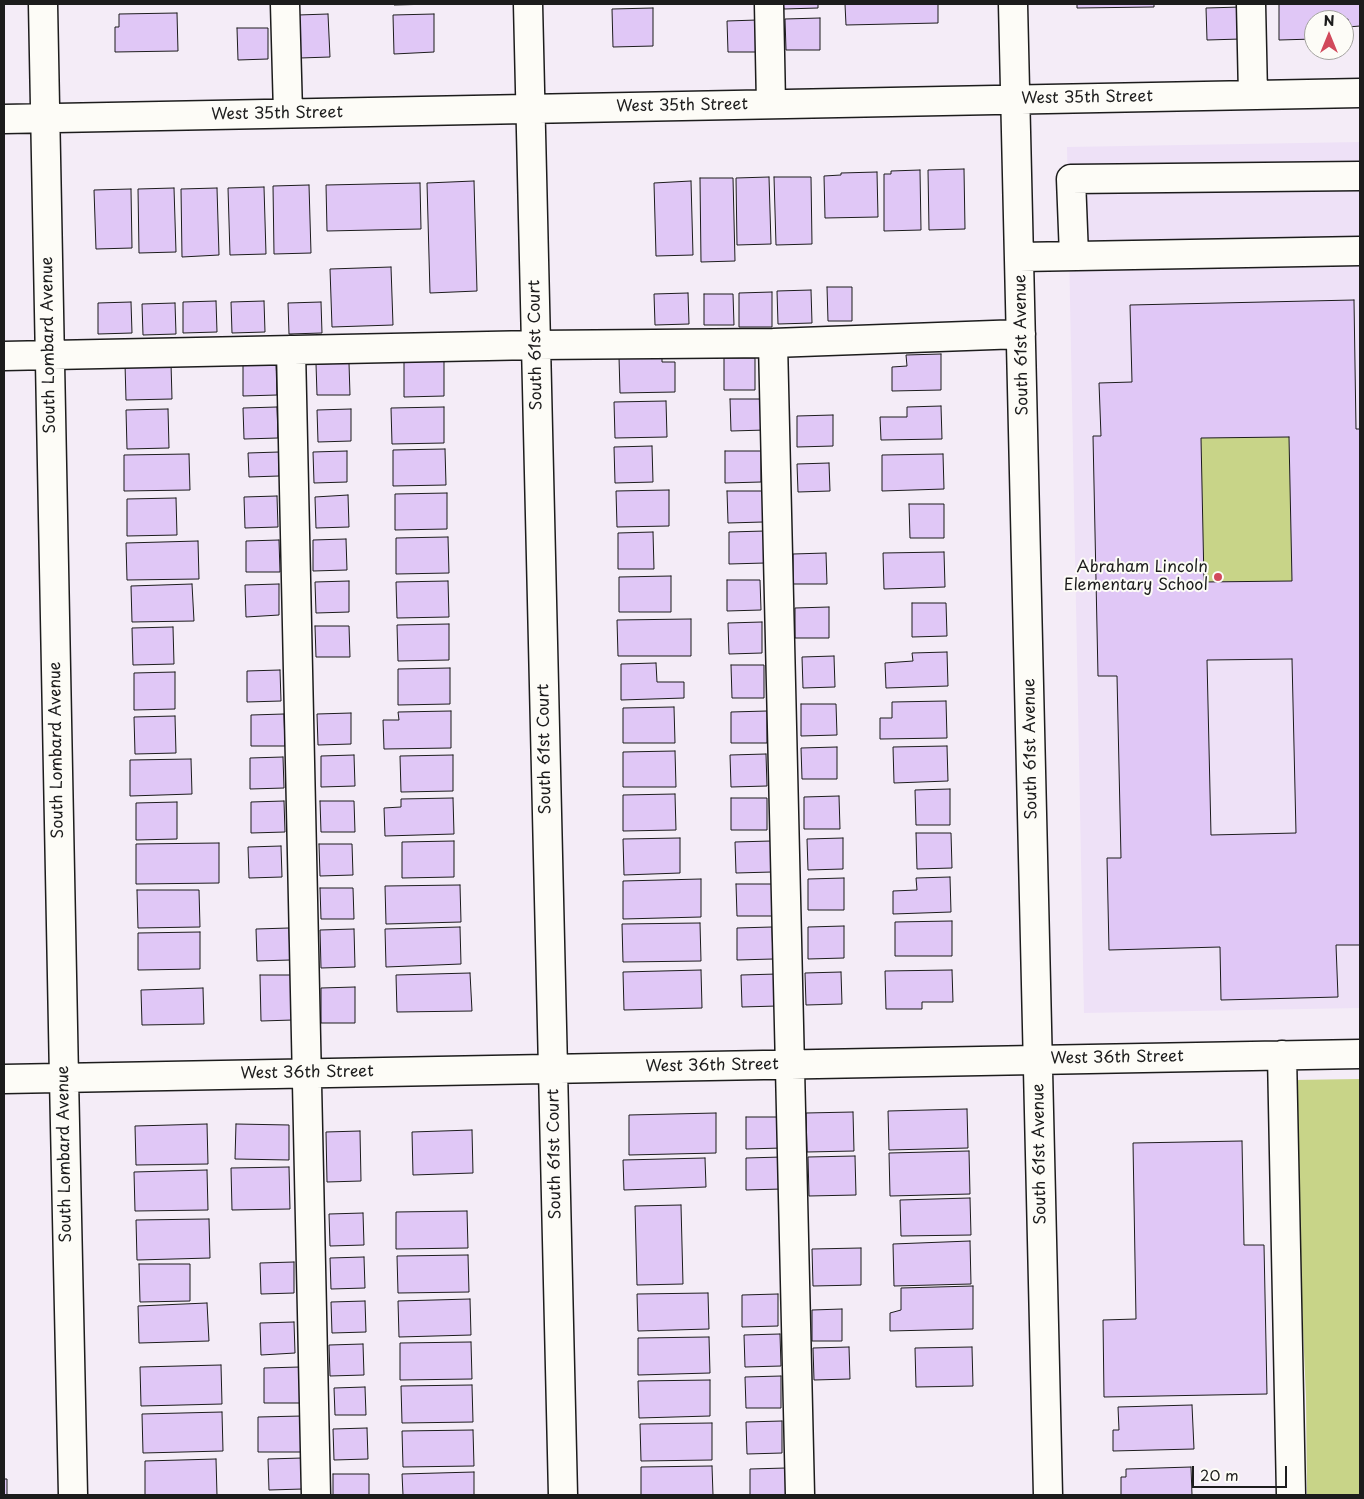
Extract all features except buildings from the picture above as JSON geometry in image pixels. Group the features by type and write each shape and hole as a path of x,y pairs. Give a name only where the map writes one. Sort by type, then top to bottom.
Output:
{"street":[{"name":"South Lombard Avenue","path":"43,4 73,1495"},
{"path":"285,4 288,113"},
{"name":"South 61st Court","path":"528,4 563,1495"},
{"path":"769,4 771,104"},
{"name":"South 61st Avenue","path":"1013,4 1048,1495"},
{"path":"1251,4 1252,95"},
{"name":"West 35th Street","path":"4,119 1360,93"},
{"path":"1074,256 1071,179 1360,176"},
{"path":"1020,257 1360,251"},
{"path":"4,356 536,345 773,343 1021,334"},
{"path":"773,343 800,1495"},
{"path":"290,350 316,1495"},
{"name":"West 36th Street","path":"4,1079 1360,1054"},
{"path":"1282,1055 1291,1495"}],"shaded area":[{"name":"Abraham Lincoln Elementary School","path":"1360,142 1360,1008 1084,1013 1067,147"}],"green space":[{"path":"1289,437 1292,581 1204,582 1201,438"},
{"path":"1360,1079 1360,1495 1307,1495 1306,1397 1292,1080"}],"place":[{"name":"Abraham Lincoln Elementary School","path":"1218,577"}]}
